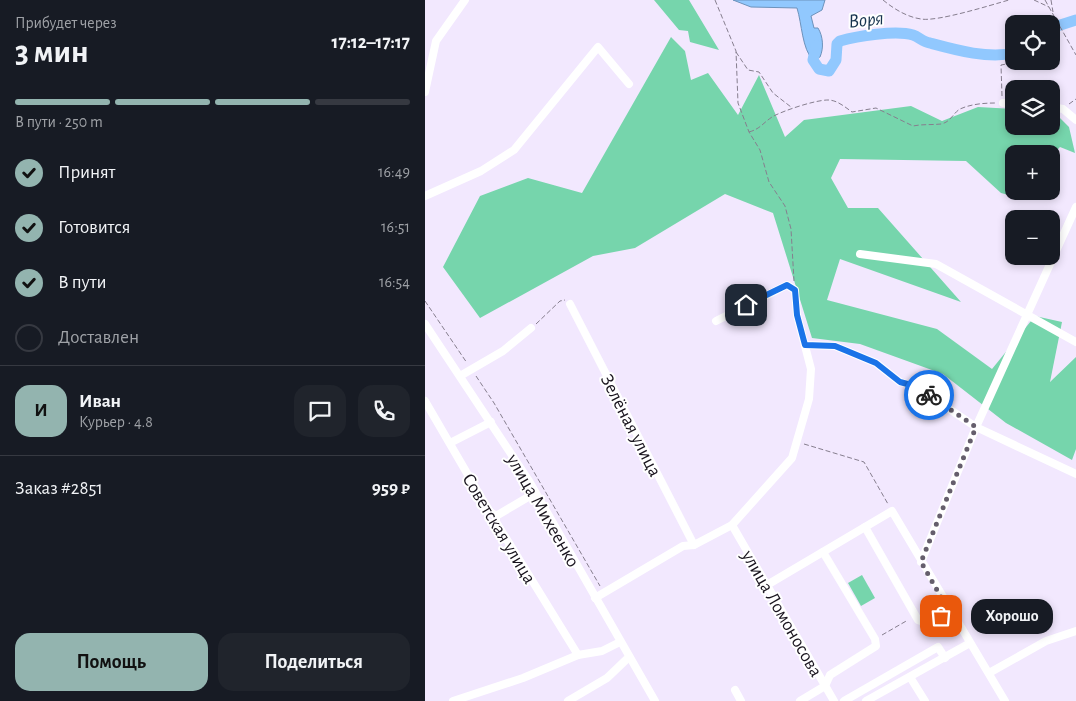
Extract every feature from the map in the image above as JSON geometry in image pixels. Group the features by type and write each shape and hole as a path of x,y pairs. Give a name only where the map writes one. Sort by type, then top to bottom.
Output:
{"street":[{"path":"425,92 437,41 465,0"},
{"path":"425,196 481,171 514,150 598,47 629,84"},
{"path":"1063,108 1076,120"},
{"path":"921,562 976,427 1076,207"},
{"path":"860,254 936,264 1076,342"},
{"path":"595,598 683,546 694,545 732,525 792,458 809,399 811,369 797,315 795,290 787,285 715,321"},
{"name":"Зелёная улица","path":"571,304 694,545"},
{"name":"улица Михеенко","path":"425,324 491,422 535,493 654,701"},
{"path":"460,376 503,351 531,328"},
{"path":"805,345 835,346 876,363 900,382 915,386 976,427 1076,474"},
{"name":"Советская улица","path":"425,401 489,511 496,516 496,522 578,655"},
{"path":"450,443 491,422"},
{"path":"496,516 535,493"},
{"path":"767,585 892,512 949,611 1005,701"},
{"name":"улица Ломоносова","path":"732,525 833,701"},
{"path":"865,527 918,620 928,622 949,611"},
{"path":"800,701 825,686 830,676 874,648 875,640 823,552"},
{"path":"989,673 1046,641 1076,631"},
{"path":"453,701 466,699 578,655 602,651 620,642"},
{"path":"866,701 970,643"},
{"path":"844,701 938,647 945,658"},
{"path":"568,701 607,678 629,656"},
{"path":"910,677 925,701"},
{"path":"735,690 741,701"}],"path":[{"path":"715,0 736,51 748,70 759,72 773,93 792,108"},
{"path":"883,0 895,9 922,20 971,11 1009,0"},
{"path":"1034,0 1051,8"},
{"path":"1045,0 1051,8 1053,15"},
{"path":"1051,0 1053,15"},
{"path":"1060,27 1076,54"},
{"path":"736,51 738,103 749,132 760,150 769,182 785,206 791,229 795,290"},
{"path":"749,132 757,130 773,117 792,108 828,100 839,103 852,112 877,108 913,126 927,123 941,124 950,120 961,109 981,103 1003,103 1001,65 1005,64"},
{"path":"1063,108 1076,99"},
{"path":"425,301 494,403 604,593"},
{"path":"531,328 560,301 568,301 571,304"},
{"path":"796,442 864,462 892,512"},
{"path":"875,640 916,615"}],"green space":[{"path":"654,0 689,0 719,50 690,42 688,31 679,30"},
{"path":"671,37 685,51 691,80 708,73 738,115 759,75 785,137 804,120 911,106 942,121 978,107 1005,108 1005,135 1060,135 1060,118 1069,127 1075,153 1060,147 1060,145 1005,145 1005,194 1001,193 966,161 840,159 831,178 848,208 878,208 961,302 840,259 827,300 937,329 992,369 1035,316 1062,322 1050,382 1076,357 1076,449 1072,460 1006,423 943,374 860,344 812,338 773,213 725,194 635,248 593,256 480,318 443,267 480,196 528,178 582,193"},
{"path":"862,575 875,598 861,606 848,583"}],"water":[{"path":"733,0 825,0 822,10 811,16 814,28 818,28 822,38 820,57 813,60 809,55 797,8 751,7"}],"waterway":[{"name":"Воря","path":"1060,25 1076,20"},
{"name":"Воря","path":"816,46 813,60 819,69 829,71 836,60 837,44 840,41 877,34 897,33 913,35 928,42 972,53 1005,55"}],"way so far":[{"path":"929,395 976,427 921,562 949,611 941,616"}],"place":[{"name":"Хорошо","path":"941,616"}],"route":[{"path":"746,305 787,285 795,290 797,315 805,345 835,346 876,363 900,382 915,386 929,395"}]}
